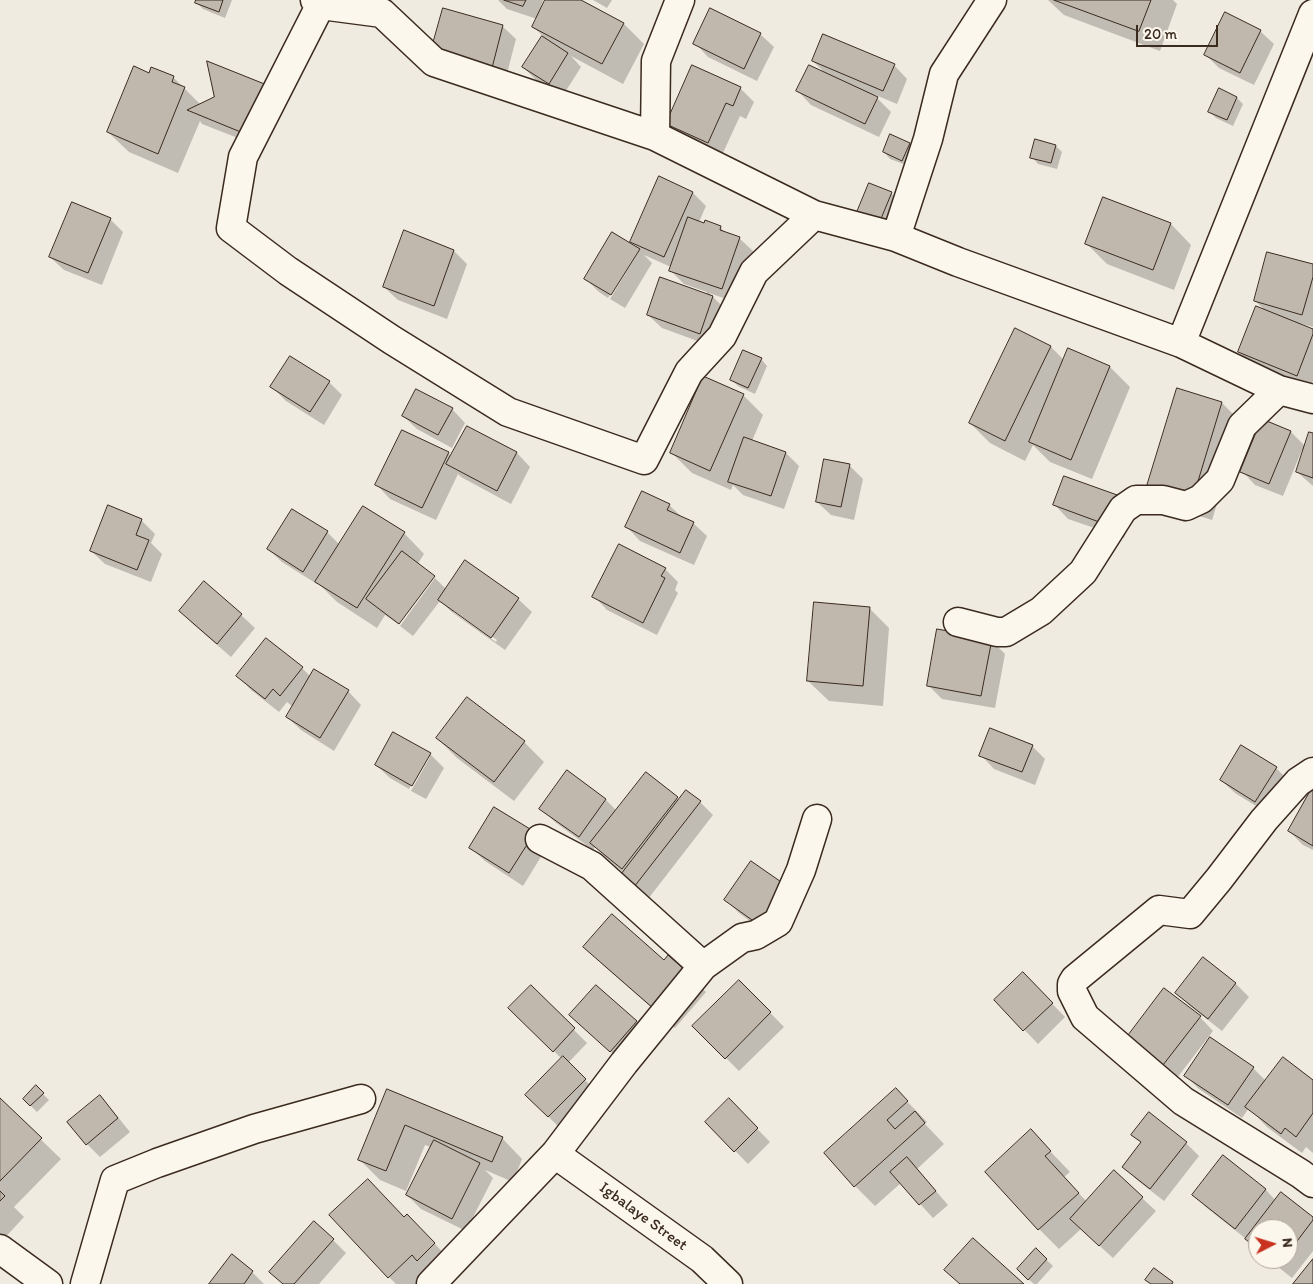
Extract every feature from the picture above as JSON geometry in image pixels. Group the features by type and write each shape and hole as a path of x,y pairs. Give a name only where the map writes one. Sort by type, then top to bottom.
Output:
{"street":[{"path":"655,136 656,61 680,0"},
{"path":"896,237 928,139 944,74 992,0"},
{"path":"814,215 754,272 722,336 689,372 644,460 508,412 392,340 304,281 231,228 243,157 320,2 382,13 434,62 655,136 814,215 896,237 958,262 1181,342 1280,390 1313,399"},
{"path":"1181,342 1313,14"},
{"path":"958,622 996,632 1006,632 1042,611 1083,572 1123,509 1136,500 1163,500 1186,506 1201,499 1220,480 1242,426 1280,390"},
{"path":"1313,772 1298,782 1264,820 1220,879 1190,914 1158,910 1076,978 1072,984 1072,991 1085,1017 1182,1101 1313,1183"},
{"path":"431,1284 555,1154 624,1063 703,966 742,938 756,935 778,922 801,870 816,819"},
{"path":"540,839 592,866 703,966"},
{"path":"85,1284 115,1180 157,1163 254,1130 361,1099"},
{"name":"Igbalaye Street","path":"555,1154 702,1259 728,1284"},
{"path":"0,1249 47,1284"}],"building":[{"path":"196,0 223,0 219,12 195,3"},
{"path":"504,0 526,0 523,6"},
{"path":"545,0 581,0 624,23 602,64 532,27"},
{"path":"1054,0 1151,0 1139,31"},
{"path":"443,8 503,25 492,68 431,51"},
{"path":"710,8 761,33 744,69 693,44"},
{"path":"1225,12 1261,30 1240,73 1204,55"},
{"path":"823,34 895,64 883,91 812,61"},
{"path":"542,36 568,53 549,84 522,67"},
{"path":"207,61 267,85 248,135 187,110 214,97"},
{"path":"692,65 741,87 733,106 726,103 708,143 666,124"},
{"path":"809,65 878,97 865,124 796,91"},
{"path":"134,66 149,73 151,67 174,76 172,82 185,87 158,154 107,132"},
{"path":"1219,88 1237,97 1227,120 1208,112"},
{"path":"890,134 910,143 902,161 883,152"},
{"path":"1035,139 1056,145 1051,163 1030,158"},
{"path":"659,176 693,192 664,257 630,242"},
{"path":"869,183 892,192 878,226 855,217"},
{"path":"1103,197 1171,223 1153,270 1085,244"},
{"path":"72,202 111,218 88,273 49,257"},
{"path":"688,217 704,223 705,220 721,226 720,230 740,237 722,289 669,271"},
{"path":"404,230 454,250 434,306 383,287"},
{"path":"612,232 640,249 611,295 584,279"},
{"path":"1267,252 1313,264 1313,277 1302,315 1254,301"},
{"path":"660,277 713,296 700,334 647,315"},
{"path":"1256,306 1313,329 1313,334 1297,376 1238,352"},
{"path":"1015,328 1051,346 1005,441 969,423"},
{"path":"1068,348 1110,366 1071,460 1029,442"},
{"path":"743,350 762,358 748,388 730,380"},
{"path":"290,356 330,381 310,412 270,387"},
{"path":"703,376 744,394 710,471 670,453"},
{"path":"1177,388 1222,402 1192,501 1147,486"},
{"path":"416,389 453,408 438,435 402,416"},
{"path":"1262,419 1291,431 1269,484 1240,472"},
{"path":"467,426 517,452 497,491 446,464"},
{"path":"402,430 449,452 422,508 375,485"},
{"path":"1309,432 1313,433 1313,478 1296,472"},
{"path":"744,437 786,452 771,496 728,482"},
{"path":"824,459 850,464 841,507 816,502"},
{"path":"1064,476 1120,496 1110,526 1053,505"},
{"path":"642,491 670,504 667,510 694,522 680,553 625,527"},
{"path":"108,505 142,519 136,535 149,540 137,570 90,551"},
{"path":"363,506 405,532 357,608 315,582"},
{"path":"292,509 328,531 303,572 267,549"},
{"path":"619,544 666,568 661,576 665,578 643,623 592,597"},
{"path":"402,551 435,576 399,624 366,599"},
{"path":"465,560 519,598 491,638 438,600"},
{"path":"204,581 242,614 217,644 179,611"},
{"path":"814,602 870,607 863,686 807,681"},
{"path":"937,629 992,639 981,696 927,686"},
{"path":"266,638 303,667 280,696 273,689 265,699 236,676"},
{"path":"314,669 349,690 320,738 286,717"},
{"path":"467,697 525,741 494,782 436,738"},
{"path":"990,728 1033,745 1022,772 979,756"},
{"path":"393,732 431,753 412,786 375,765"},
{"path":"1241,745 1277,767 1255,802 1220,780"},
{"path":"567,770 606,799 579,837 539,809"},
{"path":"646,772 678,797 622,869 590,843"},
{"path":"1313,786 1313,846 1288,831"},
{"path":"686,790 701,801 634,887 620,876"},
{"path":"494,807 535,832 509,873 469,848"},
{"path":"751,861 787,886 759,925 724,900"},
{"path":"612,914 664,960 668,955 686,971 654,1009 583,947"},
{"path":"1203,957 1236,983 1208,1019 1175,993"},
{"path":"1023,972 1053,1003 1023,1031 994,1000"},
{"path":"739,980 771,1012 725,1059 692,1026"},
{"path":"531,985 575,1028 553,1052 508,1008"},
{"path":"596,985 637,1021 610,1052 569,1015"},
{"path":"1164,988 1201,1016 1163,1065 1127,1037"},
{"path":"1210,1037 1254,1067 1228,1105 1184,1076"},
{"path":"563,1056 586,1079 548,1117 525,1095"},
{"path":"1283,1057 1313,1080 1313,1113 1296,1137 1285,1128 1281,1134 1245,1107"},
{"path":"36,1085 44,1093 30,1106 23,1099"},
{"path":"896,1088 908,1101 887,1120 895,1129 915,1111 925,1123 854,1187 824,1153"},
{"path":"387,1089 503,1137 492,1162 405,1125 386,1171 358,1160"},
{"path":"100,1095 118,1118 86,1145 67,1122"},
{"path":"0,1098 42,1138 0,1181"},
{"path":"729,1098 758,1128 734,1152 705,1122"},
{"path":"1149,1112 1187,1142 1150,1189 1122,1167 1141,1142 1131,1135"},
{"path":"1031,1129 1051,1151 1045,1156 1079,1193 1038,1230 985,1172"},
{"path":"434,1140 480,1163 452,1219 406,1195"},
{"path":"1223,1155 1266,1189 1235,1229 1192,1195"},
{"path":"907,1157 936,1191 919,1205 890,1172"},
{"path":"1114,1170 1143,1197 1099,1246 1070,1219"},
{"path":"368,1179 404,1217 407,1214 435,1243 417,1261 412,1255 388,1278 329,1215"},
{"path":"0,1191 5,1196 0,1201"},
{"path":"1281,1192 1313,1217 1313,1220 1298,1240 1298,1219 1260,1219"},
{"path":"314,1221 334,1239 294,1284 283,1284 269,1272"},
{"path":"973,1238 1024,1284 960,1284 944,1270"},
{"path":"1036,1248 1047,1259 1028,1280 1017,1269"},
{"path":"232,1254 253,1271 244,1284 209,1284"},
{"path":"1313,1259 1313,1284 1293,1284"},
{"path":"1154,1268 1173,1282 1172,1284 1151,1284 1145,1280"}]}
